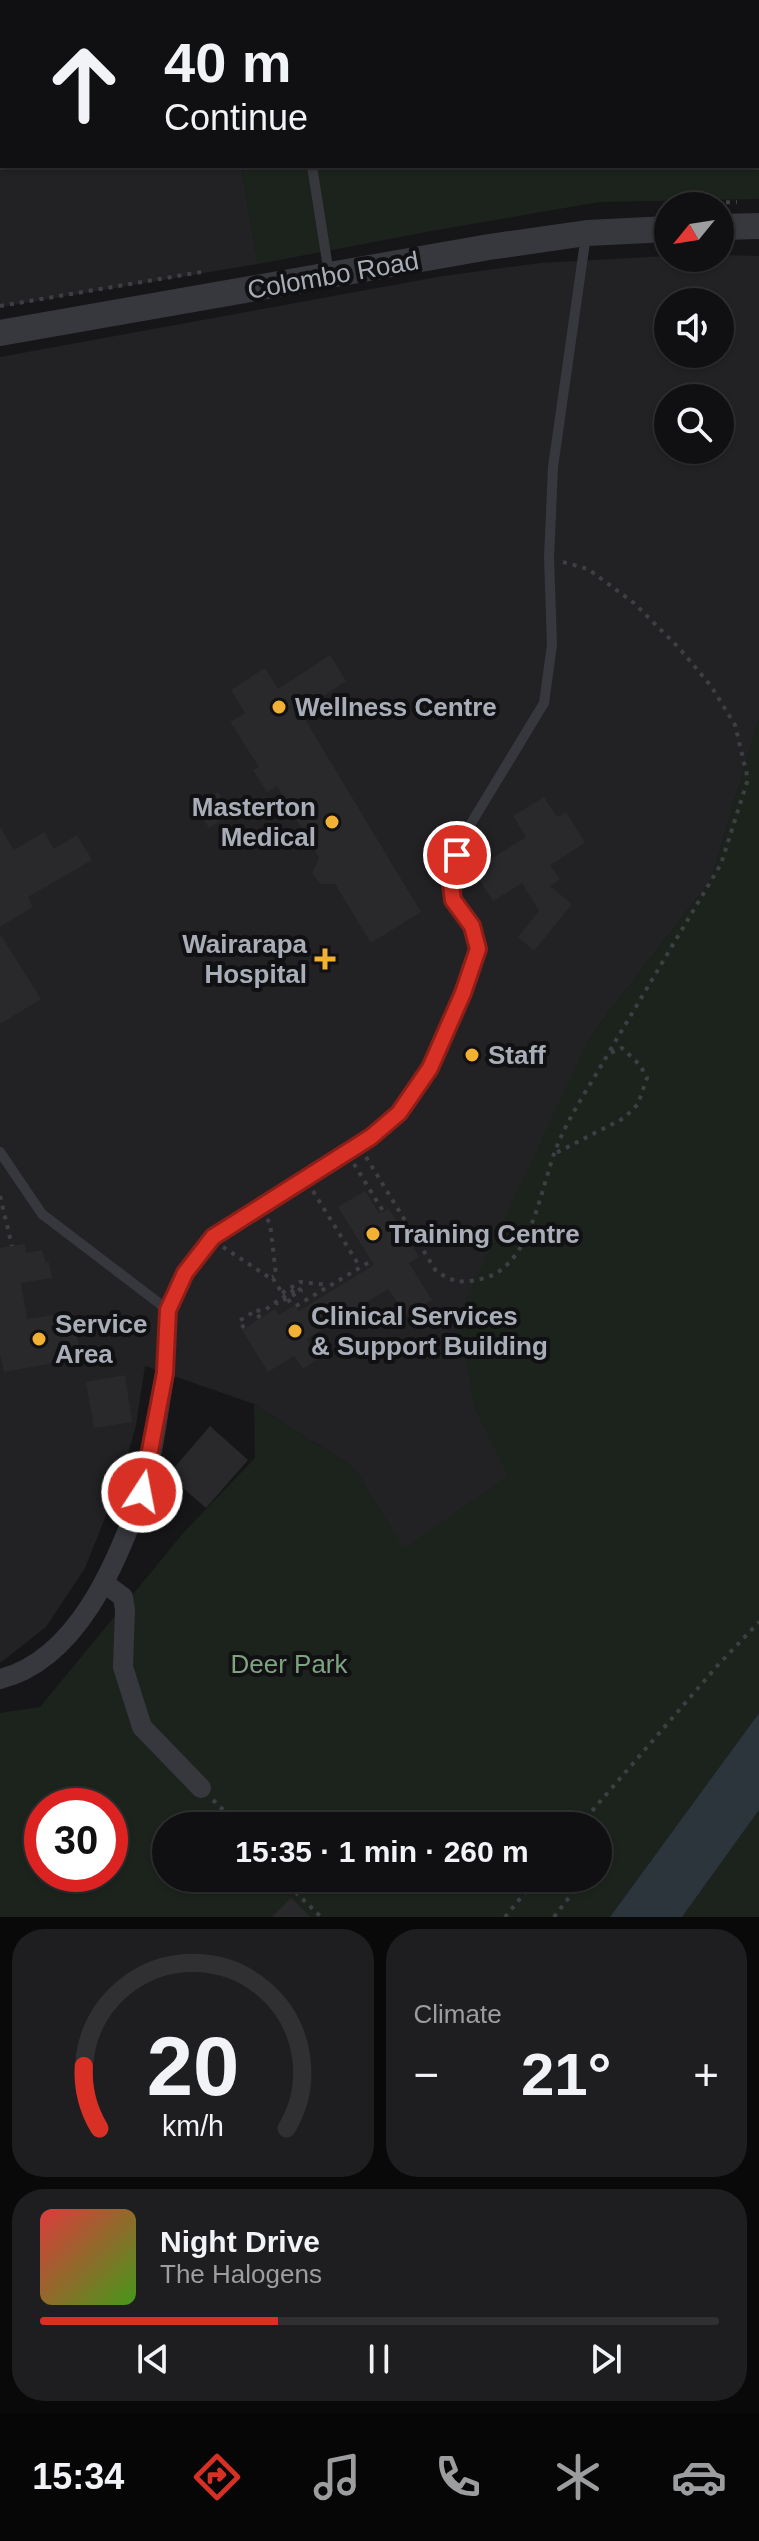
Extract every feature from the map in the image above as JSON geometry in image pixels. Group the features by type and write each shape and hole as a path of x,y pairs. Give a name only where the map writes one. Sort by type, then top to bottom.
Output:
{"street":[{"path":"734,227 759,226"},
{"name":"Colombo Road","path":"0,333 489,247 587,233 654,230"},
{"path":"0,1679 31,1668 46,1658 72,1630 104,1583 142,1492 165,1373"},
{"path":"104,1583 123,1597 123,1667 142,1727 201,1788"}],"lane":[{"path":"312,168 330,276"},
{"path":"165,1373 168,1310 185,1273 213,1237 359,1144 399,1113 430,1068 463,993 478,949 472,926 453,900 450,876 464,835 544,703 552,645 549,580 553,467 587,233"},
{"path":"0,1152 42,1214 168,1310"}],"path":[{"path":"359,1144 436,1271 454,1282 463,1283 491,1277 508,1266 522,1248 554,1154 608,1054 721,864 748,779 735,725 711,686 680,649 634,603 588,569 564,561 549,580"},
{"path":"554,1154 624,1118 638,1104 647,1078 640,1065 622,1048 608,1054"},
{"path":"346,1152 383,1211"},
{"path":"305,1178 360,1267"},
{"path":"0,1196 12,1246"},
{"path":"260,1207 270,1223 276,1275 272,1277"},
{"path":"213,1237 226,1250 272,1277 294,1306 371,1261"},
{"path":"244,1328 239,1321 255,1311 276,1304 300,1282 330,1285"},
{"path":"255,1311 260,1318"},
{"path":"591,1812 759,1622"},
{"path":"201,1788 226,1812"},
{"path":"295,1892 321,1917"},
{"path":"505,1917 526,1892"},
{"path":"554,1917 573,1892"}],"shaded area":[{"path":"0,168 241,168 258,264 0,307"},
{"name":"Wairarapa Hospital","path":"734,255 759,256 759,719 711,880 590,1037 474,1405 509,1476 404,1549 354,1468 254,1404 145,1366 136,1425 123,1473 85,1568 46,1627 0,1663 0,357 443,276 540,263 654,257 654,272 734,272"},
{"path":"759,1713 759,1810 682,1917 610,1917"}],"green space":[{"path":"241,168 759,168 759,199 734,199 734,192 654,192 654,201 599,202 258,264"},
{"name":"Deer Park","path":"759,719 759,1713 610,1917 0,1917 0,1713 40,1707 185,1531 255,1458 254,1404 354,1468 404,1548 508,1476 474,1405 458,1317 590,1037 711,880"},
{"path":"759,1810 759,1917 682,1917"}],"building":[{"name":"Masterton Medical","path":"330,655 346,681 300,711 421,912 371,943 335,884 320,884 312,873 319,858 277,786 267,792 253,770 259,767 230,722 245,713 231,690 265,668 278,689"},
{"path":"218,792 232,814 209,828 195,807"},
{"path":"544,797 557,817 566,812 585,843 550,865 560,879 550,886 572,904 534,951 518,937 539,911 522,883 493,901 473,870 526,837 513,816"},
{"path":"0,827 14,850 44,832 54,849 77,835 92,860 28,897 33,907 0,927"},
{"path":"0,934 41,999 0,1024"},
{"path":"365,1191 379,1213 389,1209 419,1257 409,1263 432,1300 406,1315 388,1289 307,1339 318,1359 303,1369 294,1356 268,1372 242,1330 275,1309 279,1315 295,1305 299,1311 374,1265 338,1207"},
{"path":"25,1244 26,1253 42,1250 46,1263 49,1262 52,1278 21,1283 27,1319 73,1312 81,1358 4,1372 0,1354 0,1248"},
{"path":"125,1375 132,1422 94,1428 86,1382"},
{"path":"210,1426 248,1460 206,1508 168,1475"},
{"path":"291,1898 311,1917 272,1917"}],"place":[{"name":"Wellness Centre","path":"279,707"},
{"name":"Masterton Medical","path":"332,822"},
{"name":"Wairarapa Hospital","path":"325,959"},
{"name":"Staff","path":"472,1055"},
{"name":"Training Centre","path":"373,1234"},
{"name":"Clinical Services & Support Building","path":"295,1331"},
{"name":"Service Area","path":"39,1339"}],"route":[{"path":"142,1492 165,1373 168,1310 185,1273 213,1237 371,1137 399,1113 430,1068 463,993 478,949 472,926 453,900 450,876 457,855"}]}
